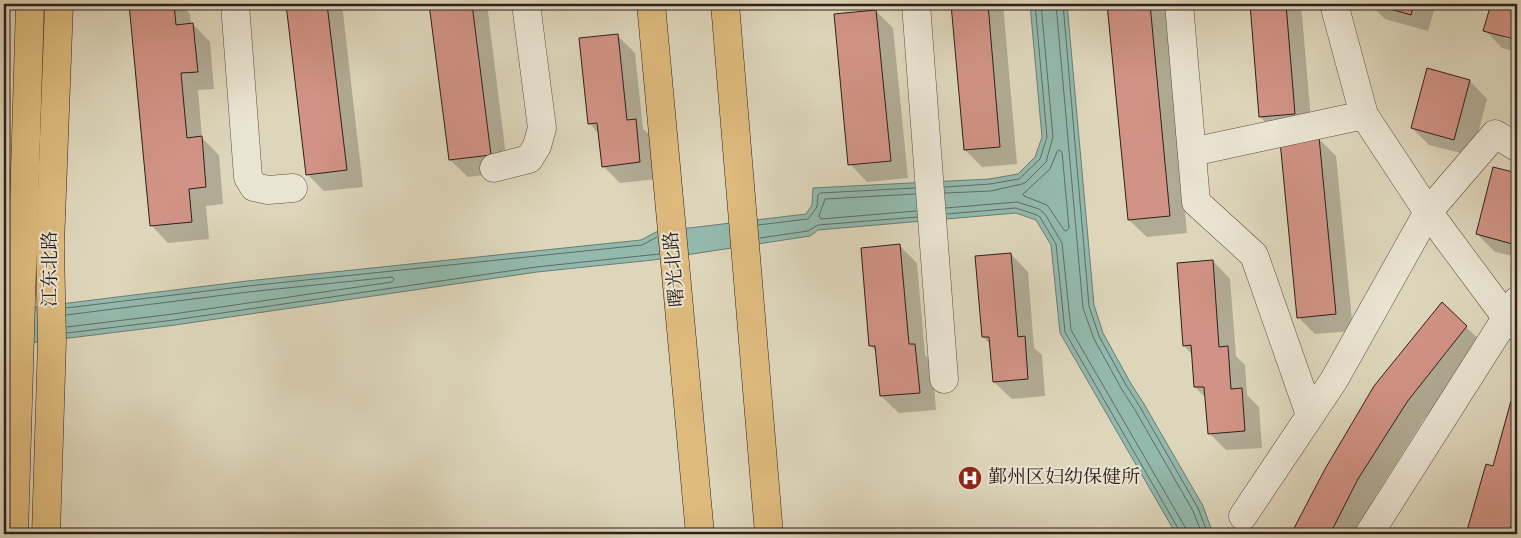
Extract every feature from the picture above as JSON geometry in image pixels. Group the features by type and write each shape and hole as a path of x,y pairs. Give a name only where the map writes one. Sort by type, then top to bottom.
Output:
{"main road":[{"name":"江东北路","path":"14,534 30,4"},
{"name":"江东北路","path":"46,534 52,340 50,261 59,4"},
{"name":"曙光北路","path":"651,4 700,534"},
{"path":"725,4 769,534"}],"lane":[{"path":"235,4 248,177 254,187 268,190 293,188"},
{"path":"494,168 530,159 537,146 542,128 526,4"},
{"path":"916,4 944,378"},
{"path":"1179,4 1196,202 1254,255 1310,415"},
{"path":"1334,4 1364,115 1428,212 1514,315 1369,534"},
{"path":"1192,152 1364,115"},
{"path":"1243,516 1334,380 1428,212 1495,134 1517,147"}],"water":[{"path":"1030,4 1067,4 1094,305 1103,333 1203,506 1213,534 1176,534 1060,333 1051,245 1036,220 1016,213 818,230 810,236 653,260 537,272 175,325 4,346 4,311 247,281 641,240 656,232 806,214 812,205 813,188 989,179 1018,174 1035,157 1042,137"}],"building":[{"path":"129,4 174,4 176,25 193,23 198,72 181,73 187,138 202,136 206,187 189,189 192,222 150,226"},
{"path":"286,4 327,4 347,170 306,175"},
{"path":"429,4 472,4 491,155 449,160"},
{"path":"951,4 988,4 1000,147 964,150"},
{"path":"1107,4 1150,4 1170,216 1128,220"},
{"path":"1250,4 1286,4 1295,114 1259,117"},
{"path":"1373,4 1414,4 1411,15"},
{"path":"1491,4 1517,4 1517,40 1483,31"},
{"path":"876,10 891,161 848,165 834,14"},
{"path":"618,34 627,120 636,119 640,162 602,167 597,123 588,124 579,38"},
{"path":"1427,68 1470,80 1454,140 1411,128"},
{"path":"1319,137 1336,314 1297,318 1280,141"},
{"path":"1493,167 1517,173 1516,245 1476,234"},
{"path":"900,244 909,344 915,344 920,393 880,396 875,346 869,346 861,248"},
{"path":"1011,253 1018,337 1025,336 1028,379 993,382 989,337 982,337 975,256"},
{"path":"1213,260 1219,347 1228,346 1231,389 1242,388 1245,431 1208,434 1204,387 1194,387 1191,345 1183,346 1177,263"},
{"path":"1442,302 1467,326 1407,402 1358,479 1330,534 1291,534 1325,469 1374,386"},
{"path":"1511,401 1517,403 1517,505 1509,534 1466,534 1486,464 1493,466"}],"place":[{"name":"鄞州区妇幼保健所","path":"970,478"}]}
